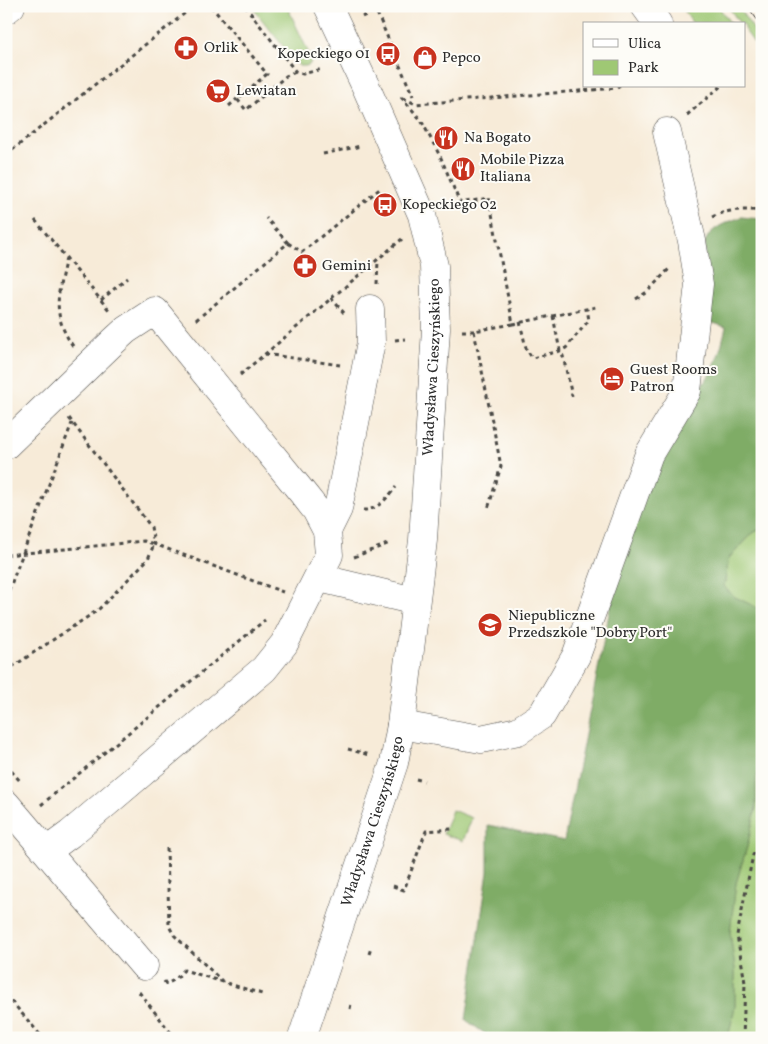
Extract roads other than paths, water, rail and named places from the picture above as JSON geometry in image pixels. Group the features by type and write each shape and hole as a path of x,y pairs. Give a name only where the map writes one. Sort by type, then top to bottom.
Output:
{"street":[{"path":"6,10 11,6"},
{"name":"Władysława Cieszyńskiego","path":"302,1038 394,763 401,725 423,540 436,329 434,266 422,215 328,6"},
{"path":"645,6 657,22"},
{"path":"401,725 481,739 518,731 542,715 576,656 649,454 687,391 699,284 689,228 667,132"},
{"path":"47,851 77,828 264,669 284,644 329,555 333,520 371,342 370,309"},
{"path":"6,445 126,330 155,311 316,510 333,520"},
{"path":"319,578 415,600"},
{"path":"14,813 144,966"}],"tram line":[{"path":"747,6 762,26"}],"place":[{"name":"Orlik","path":"186,48"},
{"name":"Kopeckiego 01","path":"388,54"},
{"name":"Pepco","path":"425,58"},
{"name":"Lewiatan","path":"218,91"},
{"name":"Na Bogato","path":"446,138"},
{"name":"Mobile Pizza Italiana","path":"463,169"},
{"name":"Kopeckiego 02","path":"385,205"},
{"name":"Gemini","path":"305,266"},
{"name":"Guest Rooms Patron","path":"612,379"},
{"name":"Niepubliczne Przedszkole \"Dobry Port\"","path":"490,625"}]}
